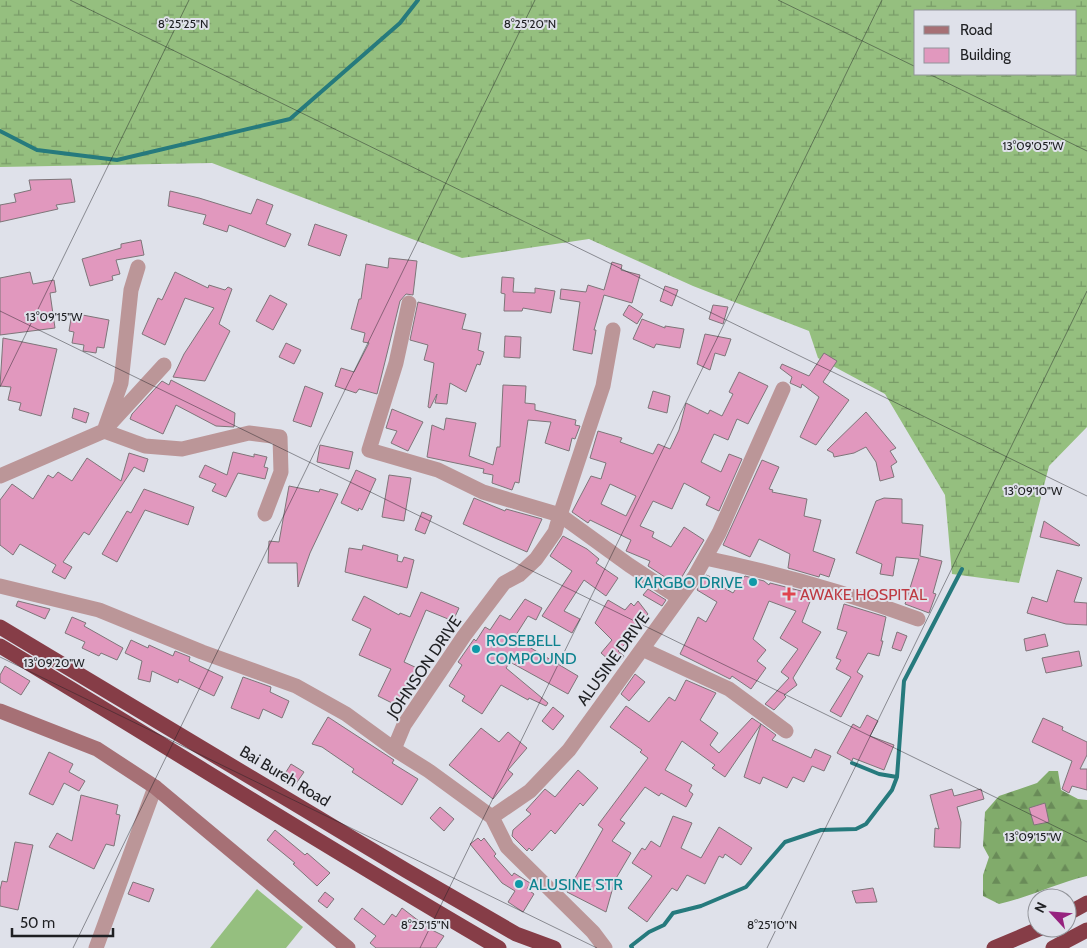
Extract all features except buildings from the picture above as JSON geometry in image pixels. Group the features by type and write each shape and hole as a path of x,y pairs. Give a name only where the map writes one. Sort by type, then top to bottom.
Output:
{"highway":[{"name":"Bai Bureh Road","path":"0,627 407,871 516,934 554,948"},
{"path":"0,646 211,773 376,877 499,948"},
{"path":"1053,948 1087,930"},
{"path":"994,948 1027,934"}],"street":[{"path":"104,431 121,383 131,290 138,267"},
{"path":"409,303 396,363 369,450 438,470 483,492 560,515 629,566 679,598"},
{"name":"JOHNSON DRIVE","path":"394,749 404,726 464,636 504,583 519,575 536,559 555,532 603,386 613,330"},
{"path":"0,476 104,431 164,365"},
{"name":"ALUSINE DRIVE","path":"492,817 530,791 569,750 679,598 705,558 783,389"},
{"path":"104,431 145,446 182,449 249,433 280,437 281,472 265,514"},
{"path":"705,558 777,573 874,602 918,619"},
{"path":"0,586 99,610 202,652 296,686 346,714 492,817 507,847 593,932 604,948"},
{"path":"642,649 729,689 786,731"},
{"path":"0,712 97,749 155,787 348,948"},
{"path":"96,948 155,787"}],"green space":[{"path":"0,0 1087,0 1087,427 1049,466 1019,583 952,574 945,495 885,394 818,358 809,331 693,286 589,239 462,258 212,163 0,167"},
{"path":"1049,771 1058,771 1061,790 1078,799 1087,800 1087,876 1049,888 1027,888 1027,896 999,904 983,896 983,875 989,857 983,846 985,812 999,796 1037,783"},
{"path":"257,889 303,927 286,948 210,948"}],"waterway":[{"path":"0,131 37,150 117,160 290,119 400,23 418,0"},
{"path":"632,948 631,946 649,932 664,925 673,913 701,906 746,887 785,842 821,830 856,829 866,824 892,790 897,777 904,681 962,569"},
{"path":"852,763 879,774 897,777"}],"place":[{"name":"KARGBO DRIVE","path":"753,582"},
{"name":"AWAKE HOSPITAL","path":"789,594"},
{"name":"ROSEBELL COMPOUND","path":"476,649"},
{"name":"ALUSINE STR","path":"519,884"}]}
